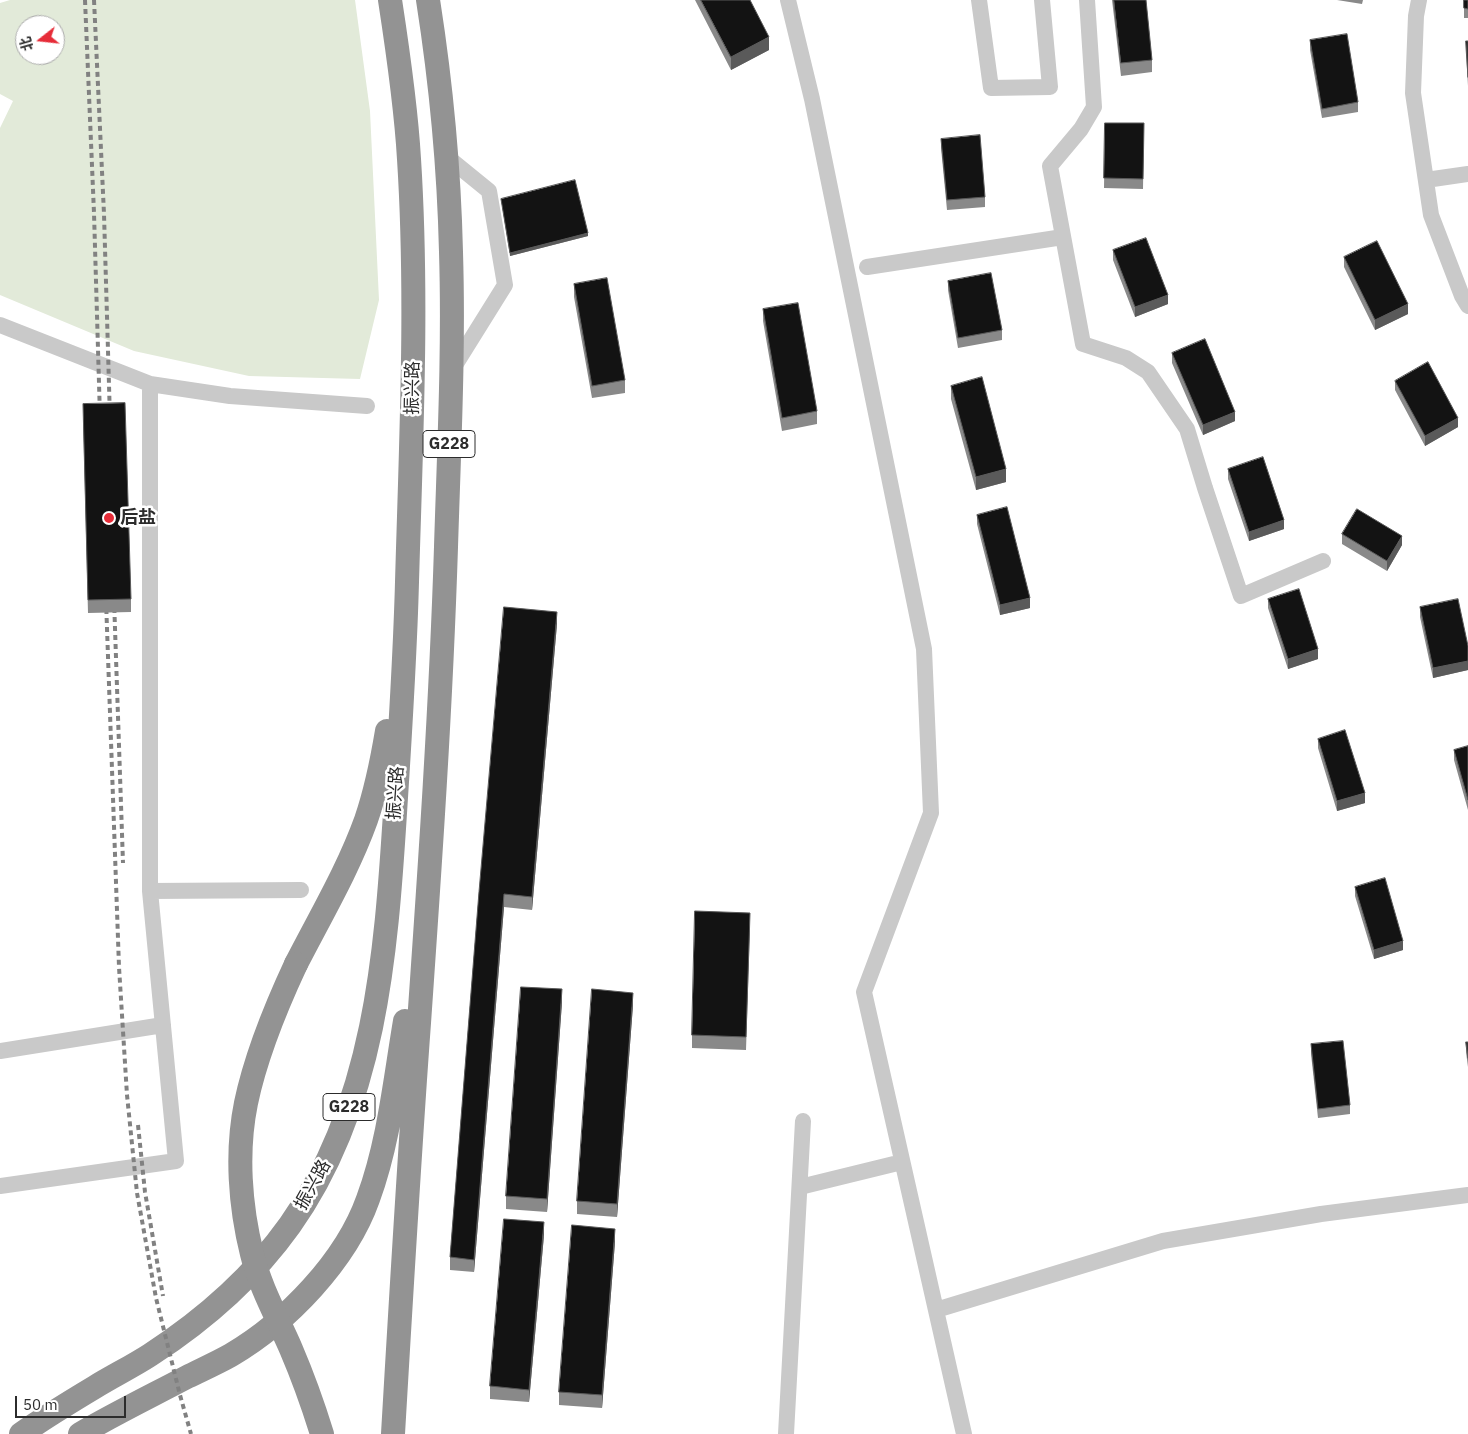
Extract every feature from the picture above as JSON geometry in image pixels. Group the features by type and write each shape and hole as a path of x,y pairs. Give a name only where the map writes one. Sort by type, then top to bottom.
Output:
{"highway":[{"name":"振兴路","path":"21,1434 149,1355 191,1326 232,1291 267,1255 291,1223 316,1184 335,1144 352,1100 365,1055 377,996 390,887 405,636 414,367 413,255 409,156 390,0"},
{"name":"G228","path":"392,1434 444,639 452,370 451,252 446,156 436,54 428,0"},
{"path":"322,1434 309,1395 269,1302 252,1255 242,1197 240,1154 246,1104 259,1055 276,1008 296,964 350,860 366,820 379,774 405,636"},
{"path":"80,1434 230,1355 261,1335 297,1304 325,1273 349,1238 368,1200 381,1156 428,888"}],"street":[{"path":"788,0 812,99 924,649 931,812 864,992 964,1434"},
{"path":"979,0 991,88 1050,87 1042,0"},
{"path":"1087,0 1094,107 1080,130 1050,166 1084,344 1126,358 1148,372 1187,429 1241,596 1323,561"},
{"path":"1419,0 1416,16 1413,93 1431,214 1462,296 1468,306"},
{"path":"446,156 489,191 505,285 452,370"},
{"path":"1426,180 1468,174"},
{"path":"867,267 1064,237"},
{"path":"0,325 150,384 230,396 367,406"},
{"path":"0,1186 176,1161 150,891 150,384"},
{"path":"150,891 301,890"},
{"path":"0,1051 163,1025"},
{"path":"786,1434 804,1121"},
{"path":"800,1187 902,1162"},
{"path":"936,1310 1163,1241 1321,1214 1468,1195"}],"green space":[{"path":"10,0 355,0 370,111 379,300 360,379 249,376 134,351 0,295 0,128 13,101 0,94 0,3"}],"building":[{"path":"701,0 750,0 769,37 731,57"},
{"path":"1114,0 1146,0 1152,60 1121,63"},
{"path":"1464,0 1468,0 1468,9 1464,8"},
{"path":"1347,34 1358,102 1322,109 1310,40"},
{"path":"1466,41 1468,41 1468,77"},
{"path":"1105,123 1144,123 1143,179 1104,178"},
{"path":"980,135 985,197 947,200 941,139"},
{"path":"575,180 588,233 510,253 501,199"},
{"path":"1146,238 1168,295 1135,307 1113,250"},
{"path":"1377,241 1408,304 1375,320 1344,257"},
{"path":"991,273 1002,330 958,338 948,281"},
{"path":"607,278 625,380 592,386 574,284"},
{"path":"798,303 817,411 782,418 763,309"},
{"path":"1205,339 1235,412 1203,425 1172,353"},
{"path":"1428,362 1458,418 1425,436 1395,381"},
{"path":"982,377 1006,469 976,477 951,386"},
{"name":"后盐","path":"125,403 131,599 88,600 83,404"},
{"path":"1263,457 1284,520 1249,532 1228,469"},
{"path":"1007,507 1030,598 1000,605 977,515"},
{"path":"1357,509 1402,536 1387,561 1342,534"},
{"path":"1299,589 1318,649 1288,659 1268,599"},
{"path":"1458,599 1468,646 1468,661 1433,668 1420,607"},
{"path":"504,607 557,612 532,897 504,894 474,1260 450,1257"},
{"path":"1345,730 1365,793 1337,801 1318,739"},
{"path":"1468,746 1468,800 1454,750"},
{"path":"1385,878 1403,941 1374,950 1355,887"},
{"path":"695,911 750,913 746,1037 692,1035"},
{"path":"521,987 562,989 547,1199 506,1196"},
{"path":"592,989 633,993 617,1204 577,1201"},
{"path":"1343,1041 1350,1105 1318,1109 1311,1044"},
{"path":"1466,1042 1468,1042 1468,1058"},
{"path":"504,1219 544,1222 529,1390 490,1386"},
{"path":"572,1225 615,1229 602,1395 559,1392"}],"railway":[{"path":"85,0 100,417"},
{"path":"94,0 104,214 110,419"},
{"path":"114,599 123,863"},
{"path":"106,600 119,967 127,1095 137,1193 156,1298 191,1434"},
{"path":"138,1125 145,1192 163,1296"}],"place":[{"name":"后盐","path":"109,518"}]}
